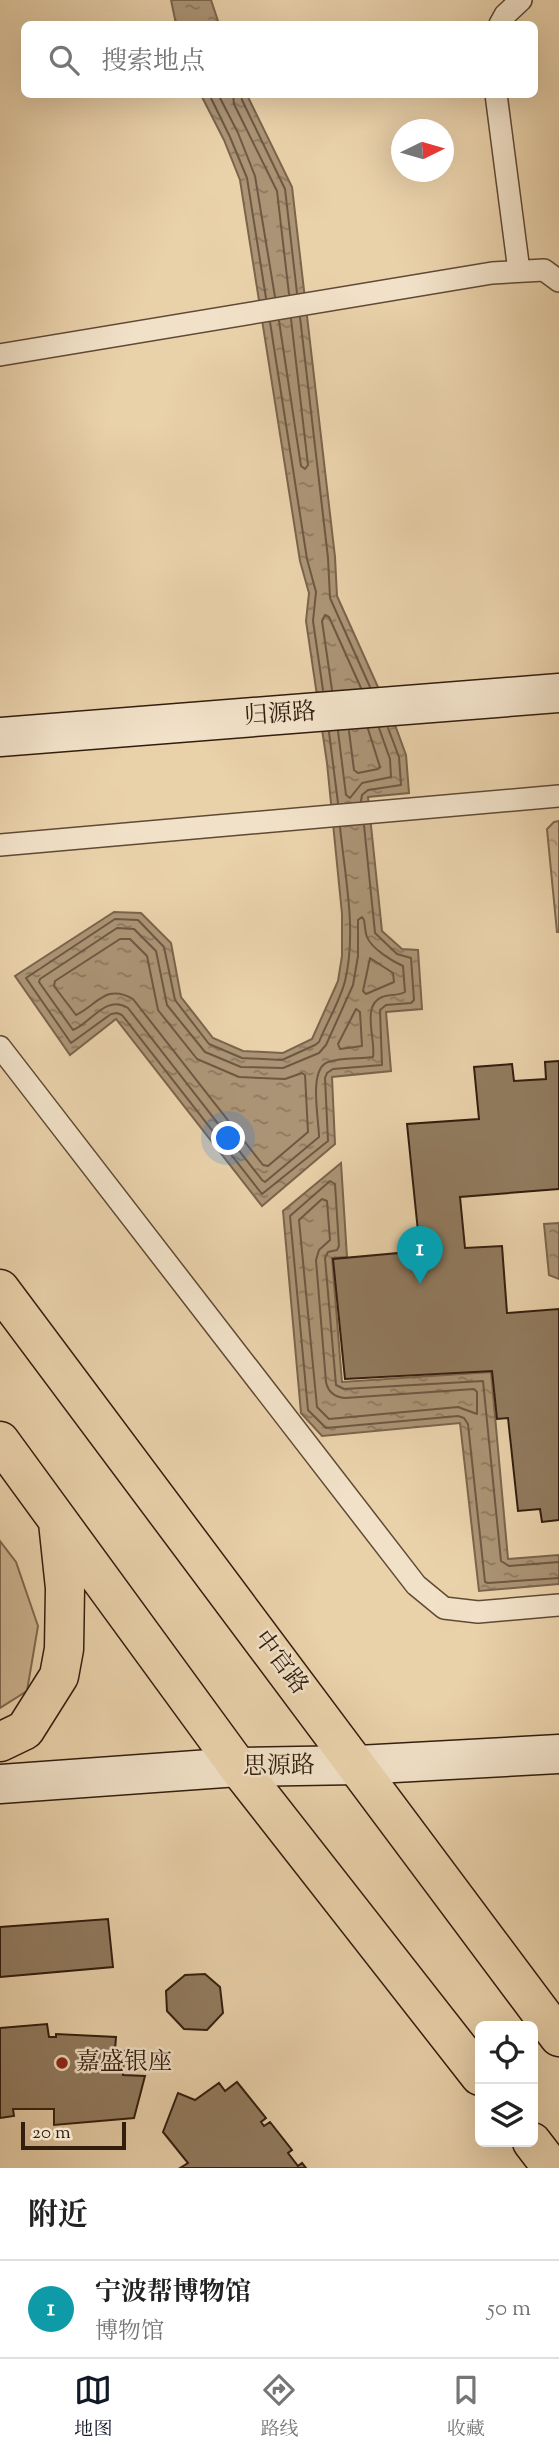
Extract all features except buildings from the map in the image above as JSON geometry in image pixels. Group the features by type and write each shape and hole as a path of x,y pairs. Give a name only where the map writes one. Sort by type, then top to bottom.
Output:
{"main road":[{"name":"中官路","path":"0,1289 559,2037"},
{"path":"0,1441 238,1767 475,2070"},
{"path":"0,1742 25,1730 59,1676 64,1648 65,1588 58,1520"},
{"path":"536,2147 552,2168"}],"street":[{"name":"归源路","path":"0,737 559,694"},
{"name":"思源路","path":"0,1784 238,1767 358,1765 559,1755"}],"lane":[{"path":"502,21 521,0"},
{"path":"497,98 519,271"},
{"path":"0,355 492,273 544,270 559,281"},
{"path":"0,845 559,796"},
{"path":"0,1047 416,1585 444,1608 478,1612 559,1605"}],"green space":[{"path":"559,821 559,932 557,932 547,829"},
{"path":"0,1541 16,1562 38,1626 27,1691 0,1708"}],"water":[{"path":"171,0 211,0 218,21 175,21"},
{"path":"203,98 248,98 292,187 335,557 337,596 406,755 409,793 368,797 382,931 402,949 418,950 422,1009 386,1012 391,1071 332,1077 335,1144 262,1206 116,1019 70,1055 15,976 114,912 141,913 171,943 181,997 213,1038 243,1051 283,1053 312,1039 338,981 342,956 342,914 327,763 306,621 309,593 300,561 240,180"},
{"path":"341,1163 347,1257 332,1258 342,1382 491,1372 508,1559 559,1555 559,1584 479,1591 460,1423 322,1436 301,1413 283,1211"},
{"path":"559,1223 559,1279 549,1275 544,1224"}],"place":[{"name":"宁波帮博物馆","path":"420,1284"},
{"name":"嘉盛银座","path":"62,2063"}]}
